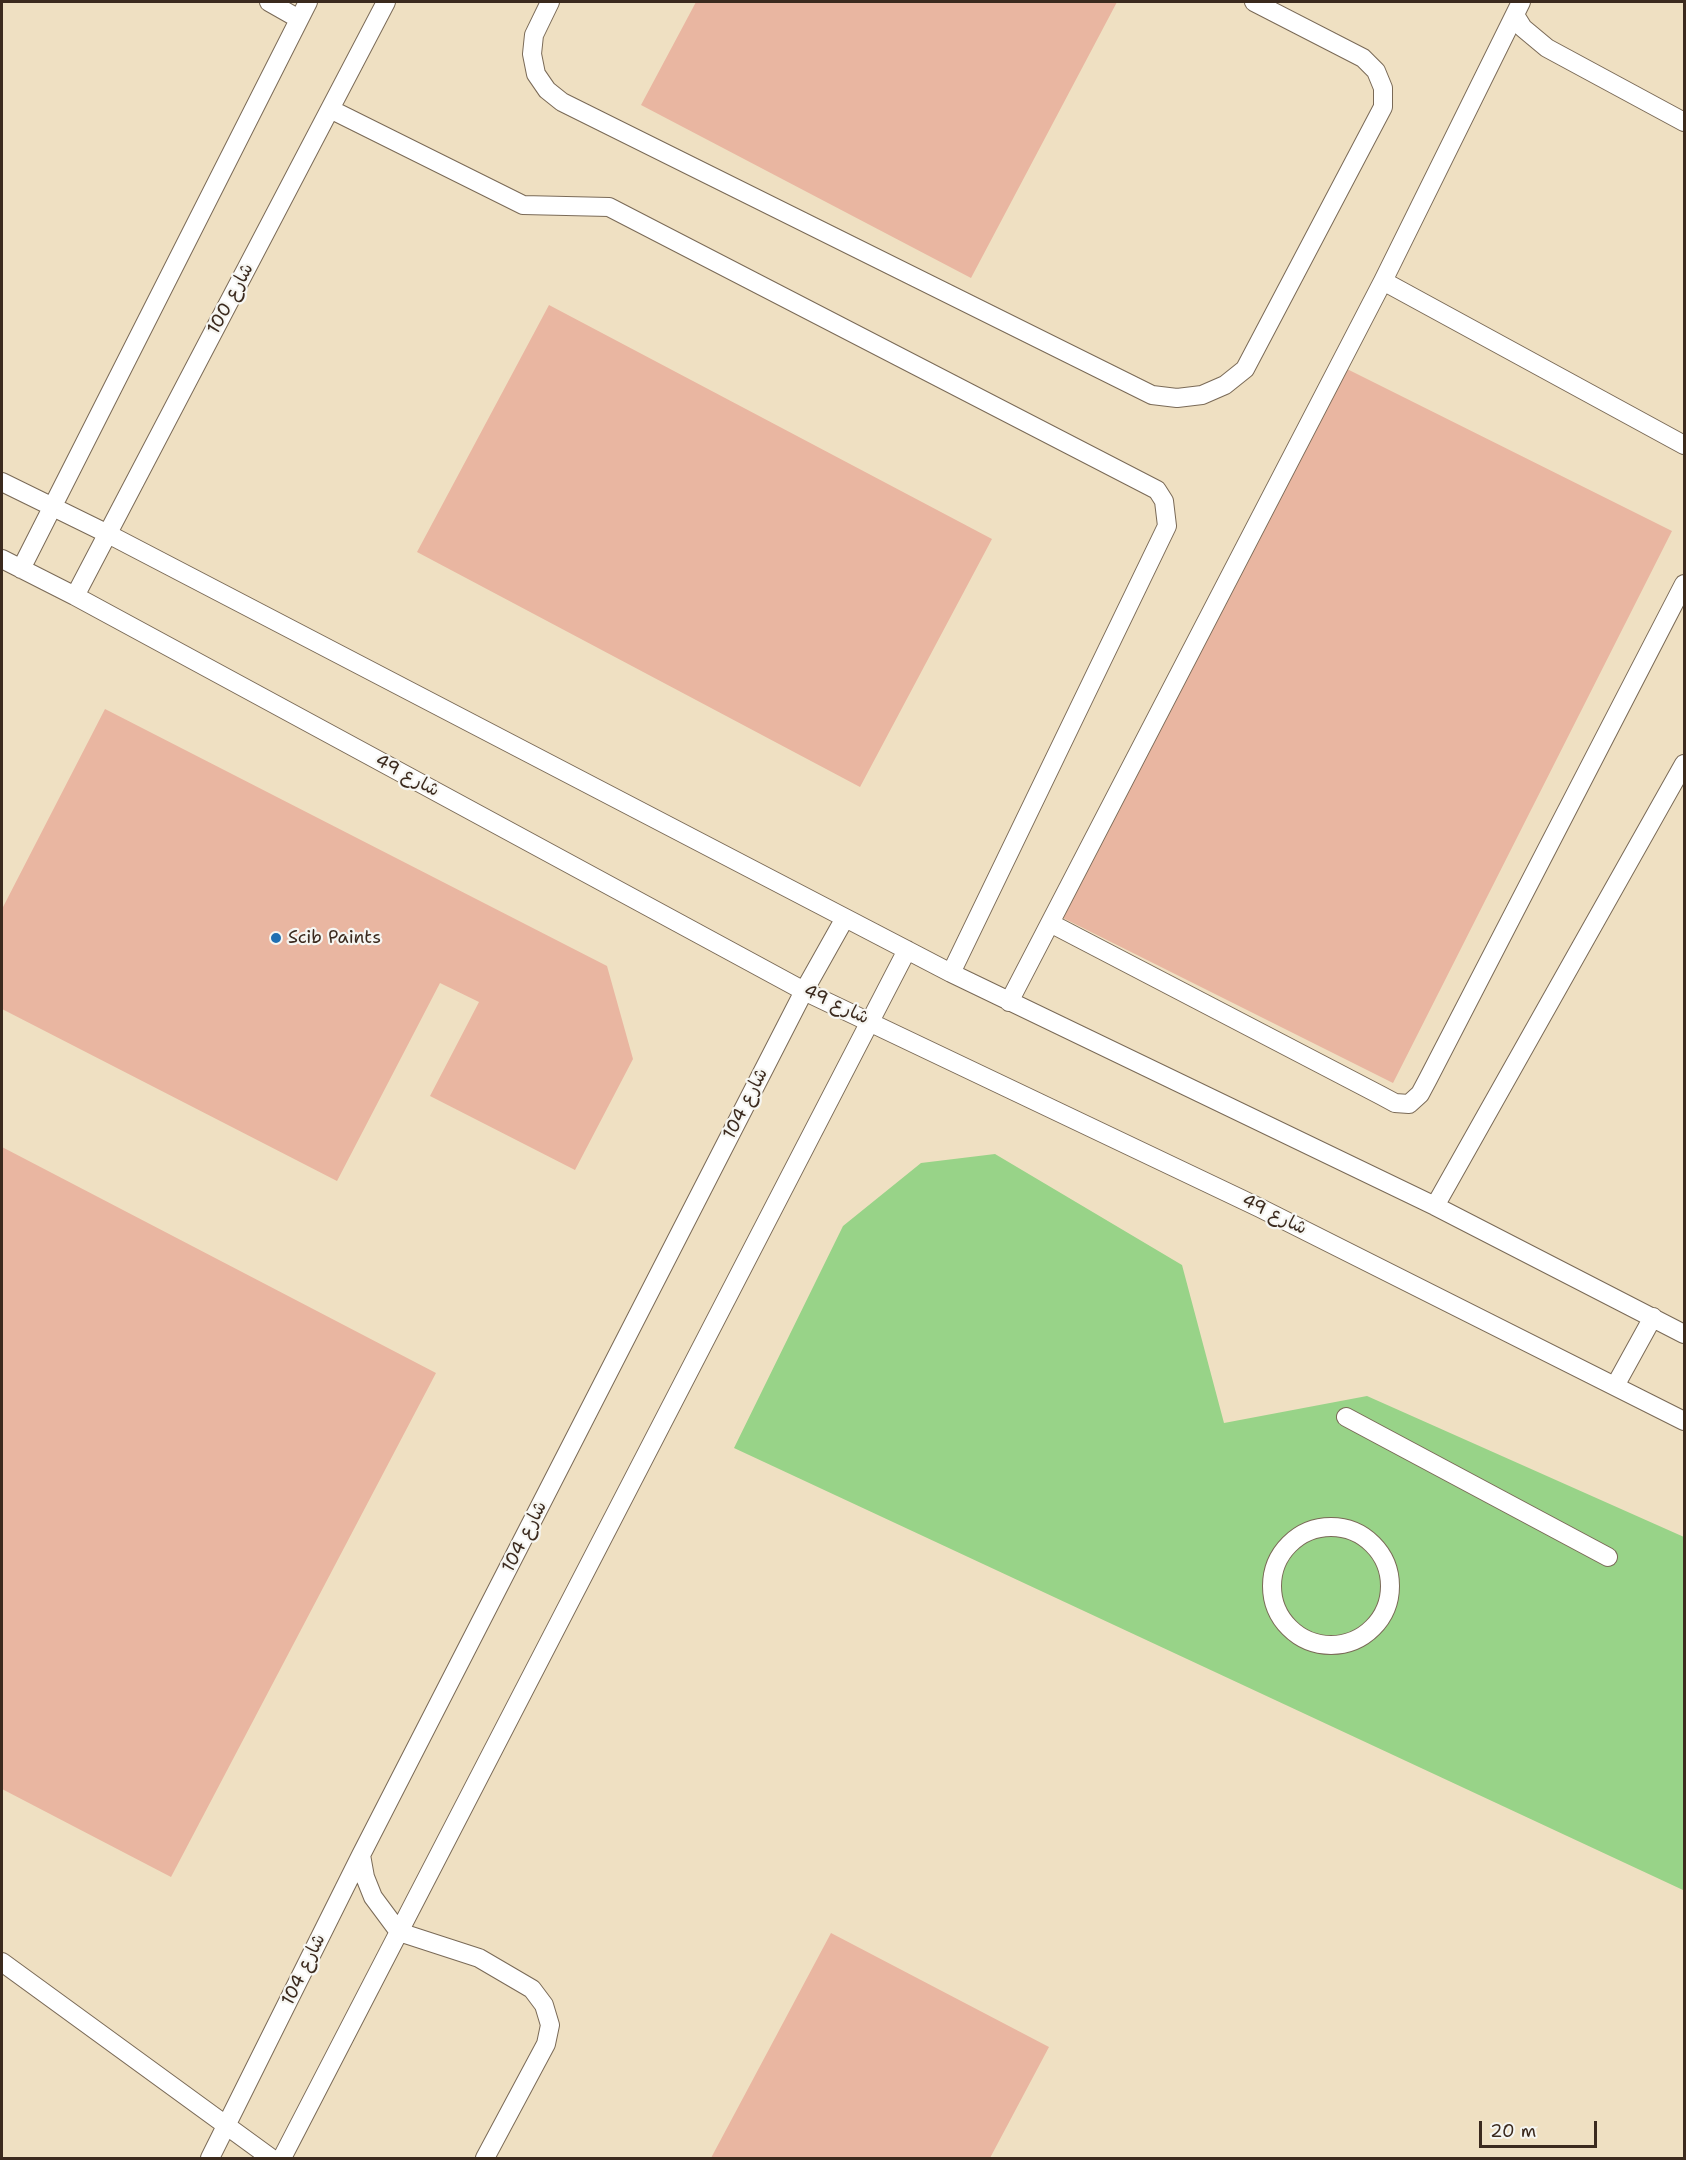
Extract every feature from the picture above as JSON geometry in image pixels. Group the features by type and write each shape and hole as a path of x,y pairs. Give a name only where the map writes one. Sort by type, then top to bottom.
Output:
{"lane":[{"path":"268,2 299,19"},
{"path":"21,569 308,2"},
{"name":"شارع 100","path":"75,596 386,2"},
{"path":"550,2 534,35 532,54 536,74 547,90 562,102 1152,395 1177,398 1202,395 1225,385 1245,369 1383,107 1383,88 1376,71 1363,58 1254,2"},
{"path":"1518,8 1523,28 1547,48 1684,122"},
{"path":"1009,1002 1383,281 1518,8"},
{"path":"330,109 522,205 609,207 1157,490 1164,501 1167,526 951,973"},
{"path":"1383,281 1684,445"},
{"path":"2,482 108,534 951,973 1435,1206 1684,1334"},
{"name":"شارع 49","path":"2,559 75,596 804,991 1270,1213 1684,1421"},
{"path":"1050,923 1395,1103 1409,1104 1420,1094 1428,1079 1684,584"},
{"path":"1435,1206 1684,764"},
{"name":"شارع 104","path":"210,2158 361,1855 804,991 845,918"},
{"path":"282,2158 907,950"},
{"path":"1615,1386 1653,1317"},
{"path":"1346,1416 1608,1557"},
{"path":"1324,1527 1346,1528 1366,1538 1378,1550 1387,1565 1391,1583 1389,1601 1382,1617 1370,1630 1355,1640 1338,1645 1320,1644 1303,1639 1289,1628 1279,1614 1272,1588 1276,1562 1286,1547 1303,1534 1324,1527"},
{"path":"361,1855 365,1877 373,1897 399,1932 479,1958 532,1989 544,2005 550,2025 546,2044 485,2158"},
{"path":"2,1962 271,2158"}],"green space":[{"path":"995,1154 1182,1265 1224,1423 1367,1396 1684,1537 1683,1890 734,1448 843,1226 921,1163"}],"building":[{"path":"696,2 1117,2 971,278 641,105"},
{"path":"549,305 992,539 860,787 417,552"},
{"path":"1341,366 1672,531 1393,1083 1063,918"},
{"name":"Scib Paints","path":"105,709 607,966 633,1059 575,1170 430,1096 479,1002 440,983 337,1181 2,1009 2,909"},
{"path":"2,1147 436,1373 171,1877 2,1789"},
{"path":"831,1933 1049,2047 990,2158 711,2158"}],"place":[{"name":"Scib Paints","path":"276,938"}]}
